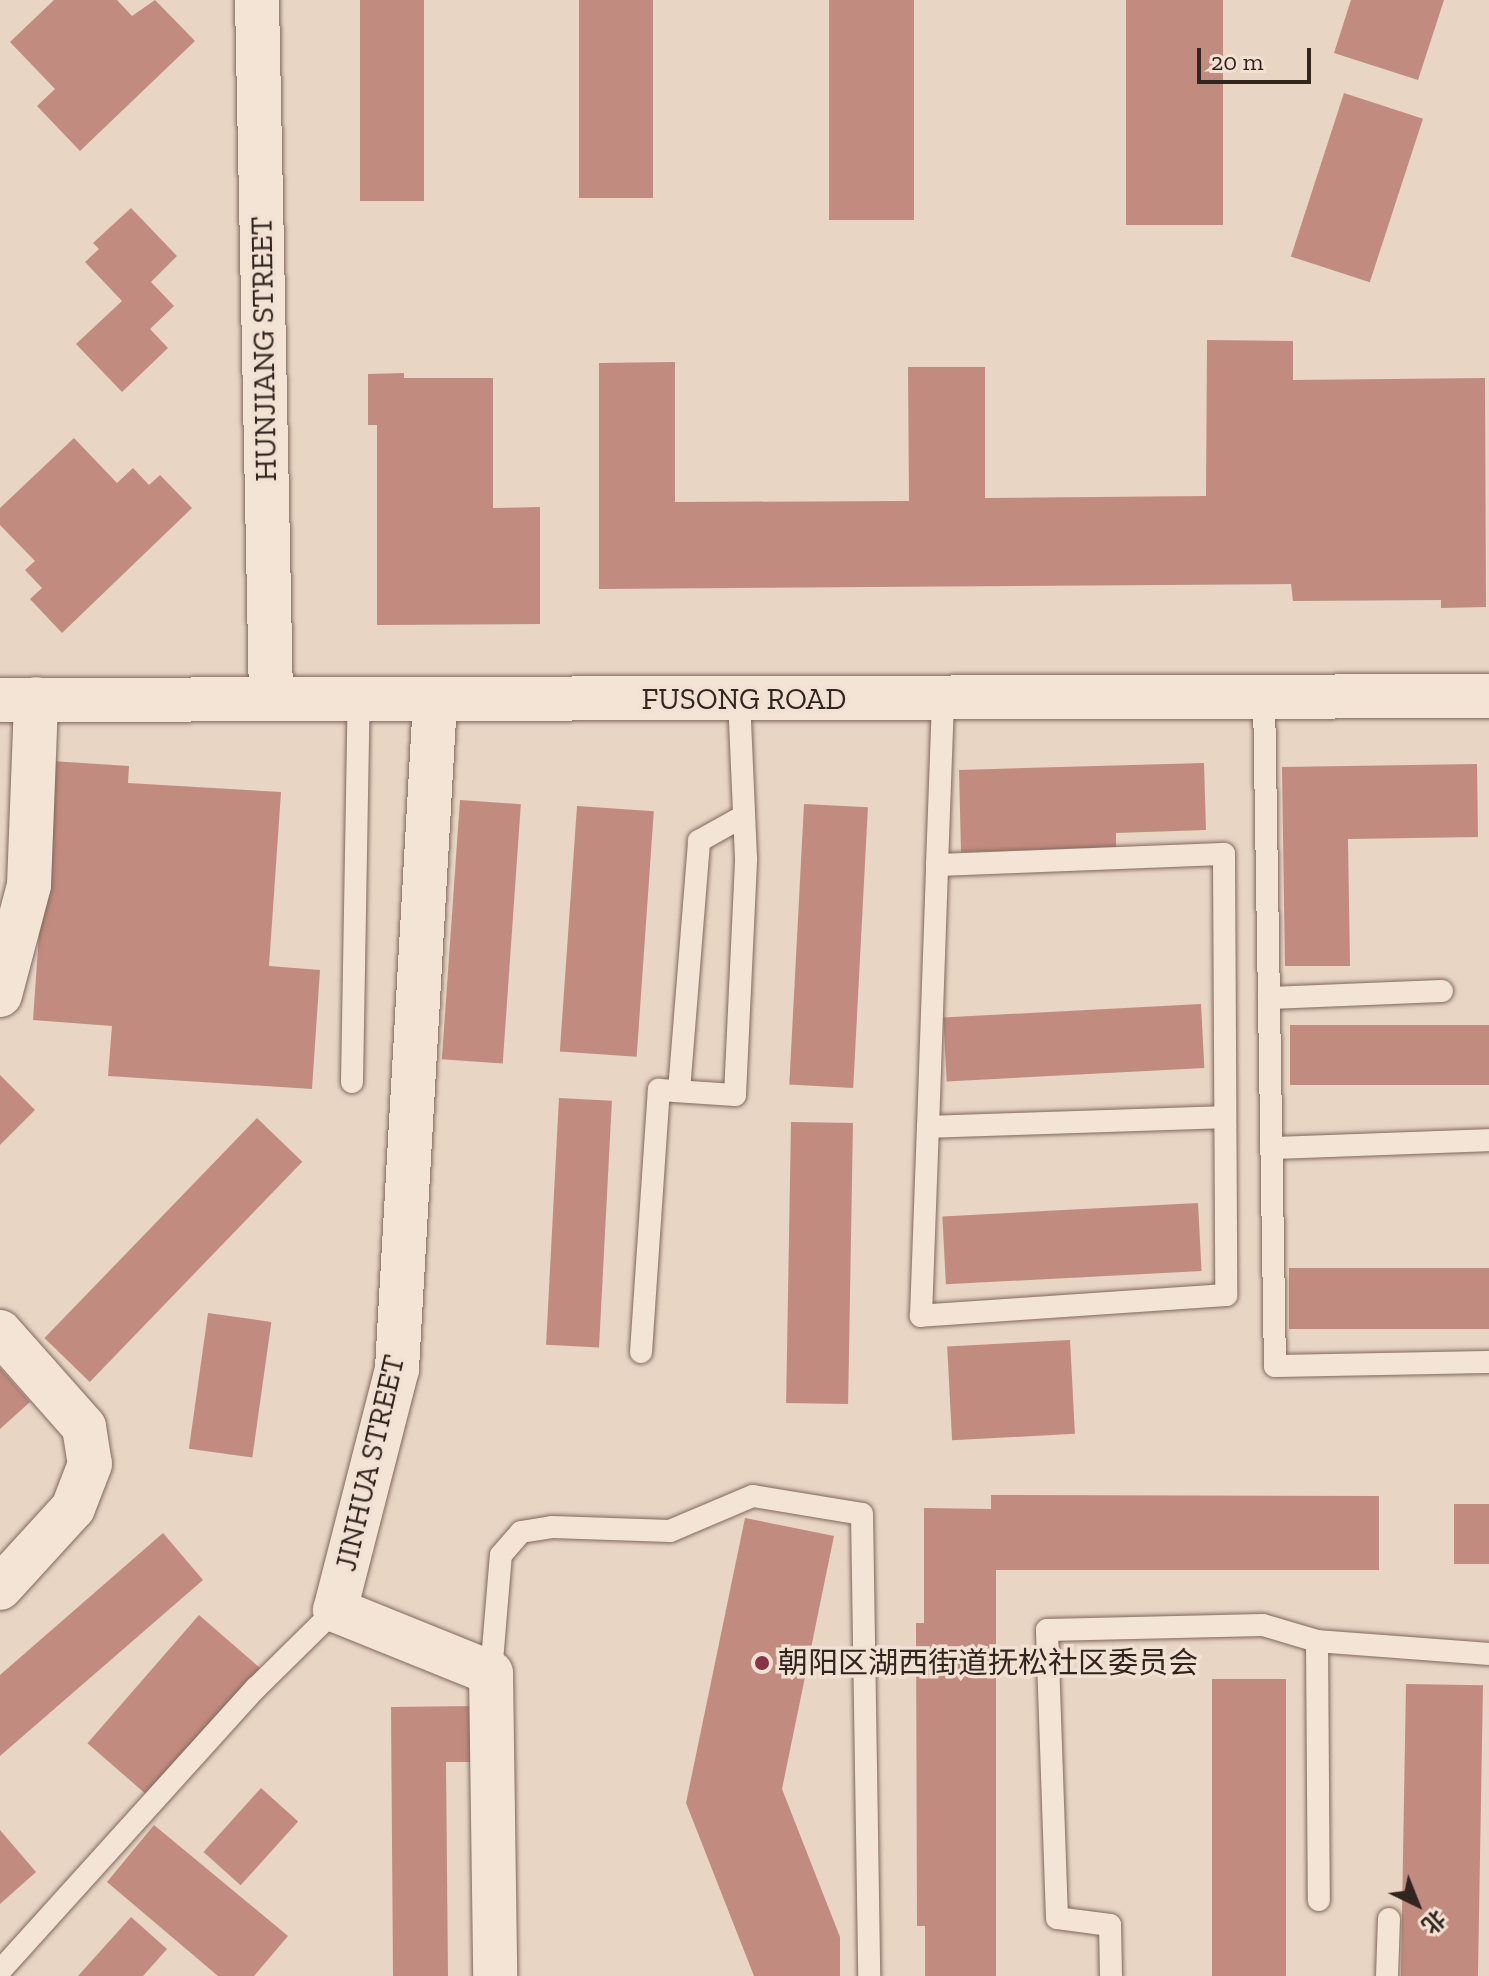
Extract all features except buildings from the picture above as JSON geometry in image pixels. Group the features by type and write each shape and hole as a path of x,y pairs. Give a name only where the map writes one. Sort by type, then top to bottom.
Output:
{"street":[{"name":"HUNJIANG STREET","path":"257,0 271,697"},
{"name":"FUSONG ROAD","path":"18,700 1489,696"},
{"path":"0,995 29,885 18,700"},
{"name":"JINHUA STREET","path":"435,701 397,1369 335,1610 491,1673"},
{"path":"0,1332 84,1427 90,1464 73,1508 0,1588"},
{"path":"491,1673 495,1976"}],"lane":[{"path":"1264,697 1275,1366 1489,1362"},
{"path":"937,865 1224,854 1226,1295 921,1316 928,1127 937,865 943,698"},
{"path":"352,1082 359,699"},
{"path":"641,1352 659,1090 735,1095 742,817 739,699"},
{"path":"679,1091 699,841 742,817"},
{"path":"1269,998 1442,991"},
{"path":"928,1127 1225,1117"},
{"path":"1272,1148 1489,1140"},
{"path":"491,1673 501,1555 521,1532 670,1531 753,1496 862,1514 869,1976"},
{"path":"0,1971 256,1688 335,1610"},
{"path":"1111,1976 1110,1925 1057,1918 1047,1630 1263,1625 1317,1641 1489,1654"},
{"path":"1317,1641 1319,1900"},
{"path":"1387,1976 1389,1919"}],"place":[{"name":"朝阳区湖西街道抚松社区委员会","path":"762,1663"}]}
